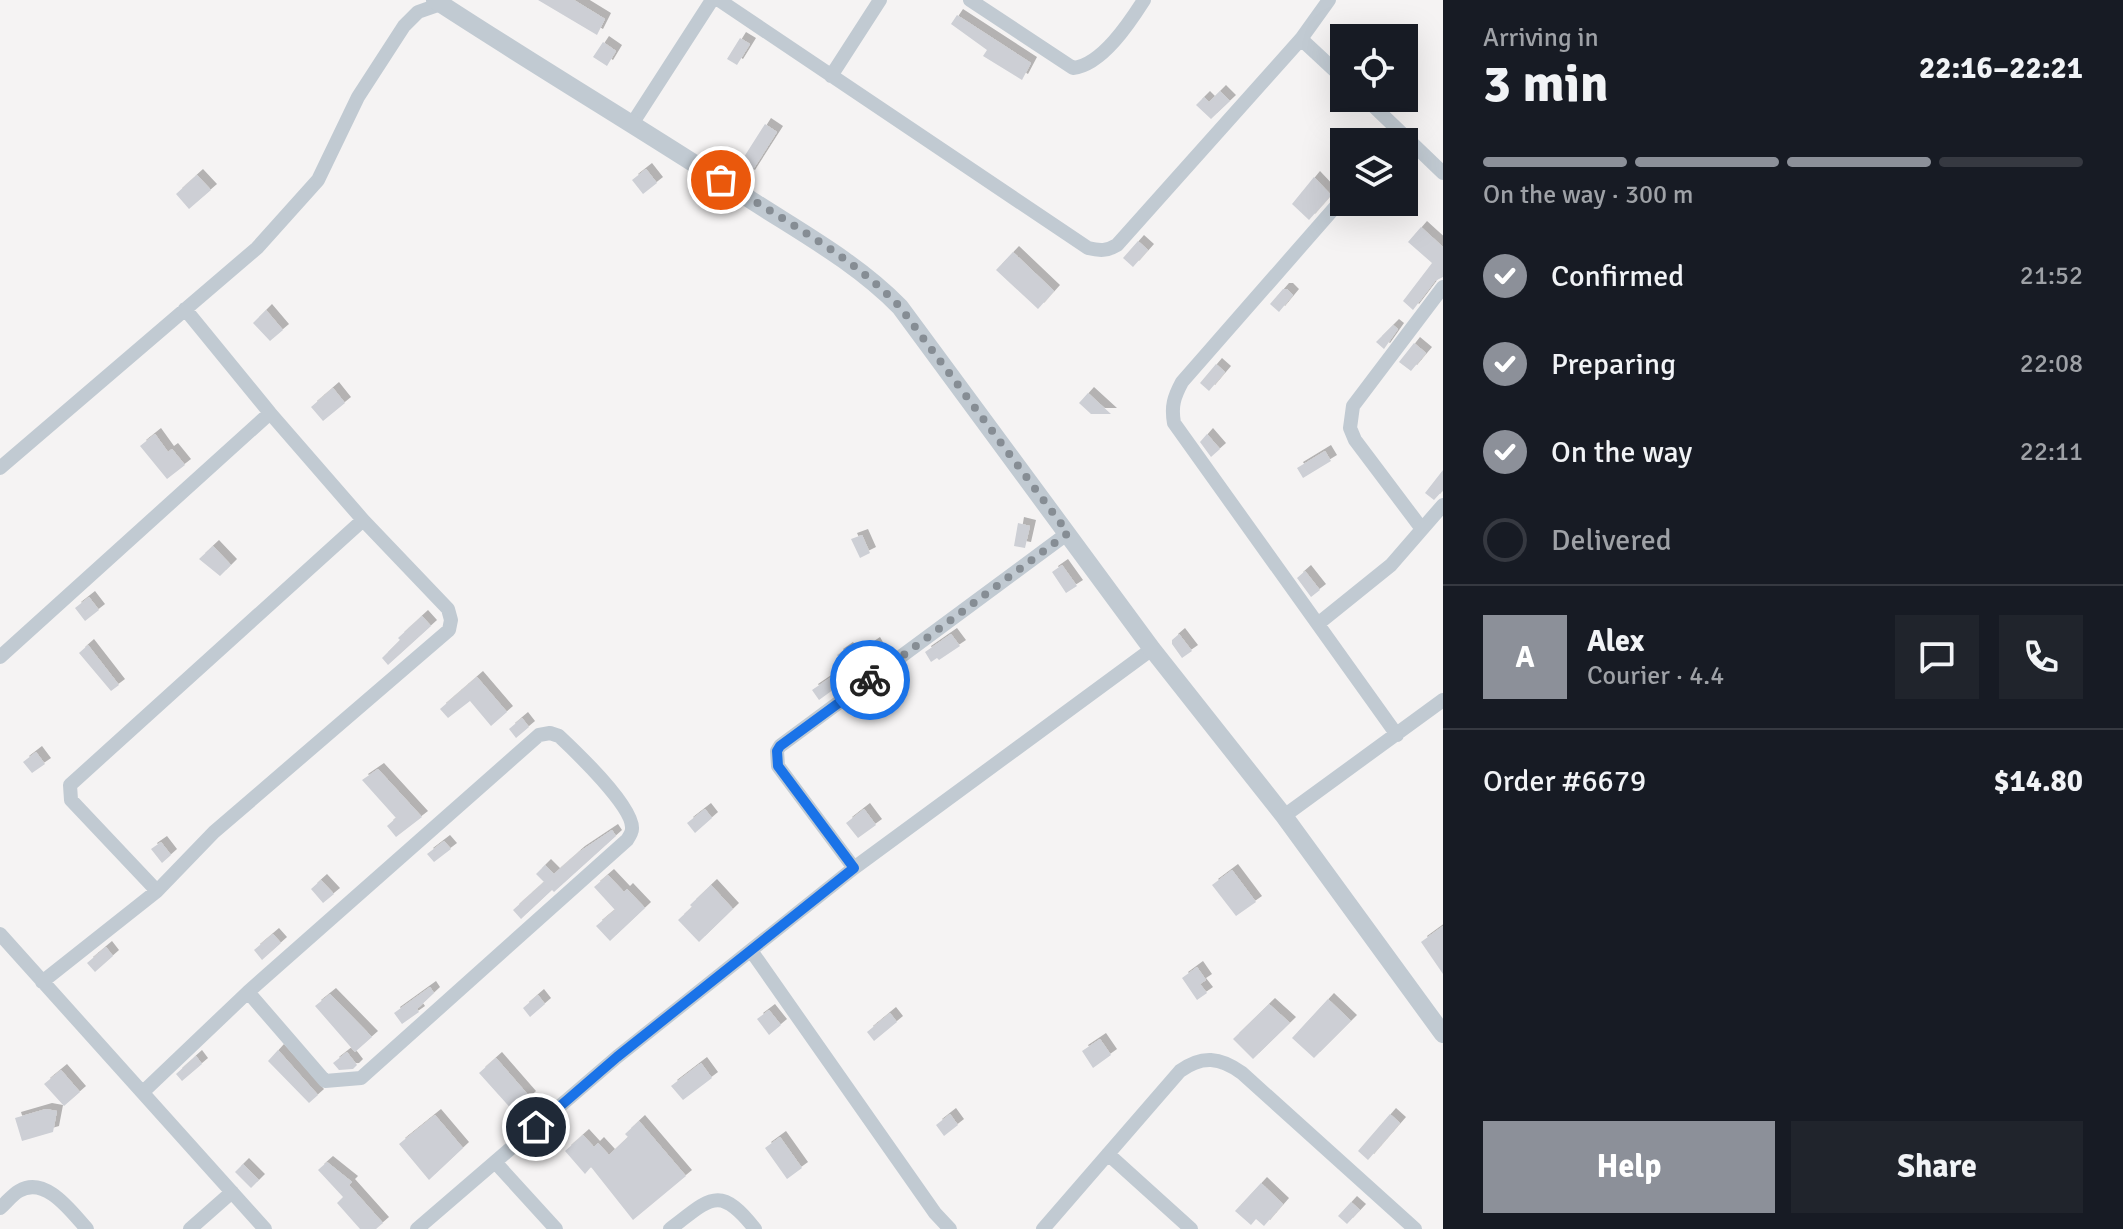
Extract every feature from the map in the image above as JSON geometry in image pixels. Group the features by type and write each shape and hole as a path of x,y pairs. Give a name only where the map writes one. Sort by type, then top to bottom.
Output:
{"street":[{"path":"632,124 712,0"},
{"path":"719,0 1088,248 1108,250 1117,245 1301,39 1329,0"},
{"path":"831,76 880,0"},
{"path":"970,0 1073,68 1079,68 1118,38 1144,0"},
{"path":"0,468 257,248 318,180 358,97 404,26 418,12 438,2 850,264 900,307 1152,649 1284,816 1443,1034"},
{"path":"1301,39 1330,66"},
{"path":"1376,112 1390,128"},
{"path":"1418,153 1443,173"},
{"path":"1330,213 1182,382 1172,402 1174,423 1397,735"},
{"path":"1422,529 1355,440 1350,428 1351,415 1361,394 1443,287"},
{"path":"42,982 157,891 214,832 449,630 451,620 448,609 363,520 185,309"},
{"path":"0,657 270,413"},
{"path":"1319,623 1377,578 1443,505"},
{"path":"157,891 71,800 70,785 363,520"},
{"path":"854,868 778,766 777,751 780,746 1068,533"},
{"path":"417,1229 617,1057 854,868 1152,649"},
{"path":"1284,816 1443,700"},
{"path":"143,1092 248,992 539,735 550,733 559,736 599,774 631,820 632,830 627,840 361,1078 325,1081 248,992"},
{"path":"0,934 265,1229"},
{"path":"752,952 935,1213 950,1229"},
{"path":"1043,1229 1180,1071 1201,1059 1228,1063 1242,1073 1415,1229"},
{"path":"1108,1154 1191,1229"},
{"path":"495,1162 556,1229"},
{"path":"0,1208 21,1190 40,1189 58,1198 87,1229"},
{"path":"190,1229 232,1192"},
{"path":"670,1229 714,1199 737,1206 755,1229"}],"building":[{"path":"538,0 574,0 605,19 597,35"},
{"path":"957,15 1031,63 1022,80 983,56 987,50 951,24"},
{"path":"740,38 750,44 737,65 727,59"},
{"path":"603,42 616,51 607,66 593,57"},
{"path":"1220,91 1230,101 1211,119 1196,105 1204,97 1209,102"},
{"path":"765,124 777,132 749,176 737,168"},
{"path":"646,169 657,183 643,194 632,180"},
{"path":"197,175 211,190 189,209 176,194"},
{"path":"1314,177 1330,194 1309,220 1292,204"},
{"path":"1421,227 1443,247 1443,277 1435,281 1413,310 1403,301 1432,263 1408,242"},
{"path":"1138,241 1148,250 1133,267 1123,258"},
{"path":"1013,252 1054,291 1038,309 996,270"},
{"path":"1283,289 1293,295 1279,312 1270,304"},
{"path":"266,310 283,330 270,341 253,323"},
{"path":"1393,325 1398,329 1384,349 1376,342"},
{"path":"1414,343 1426,353 1411,371 1399,362"},
{"path":"1216,364 1225,372 1209,391 1200,383"},
{"path":"333,388 345,403 323,421 311,407"},
{"path":"1088,393 1111,414 1091,414 1079,403"},
{"path":"155,434 168,452 172,449 185,465 167,479 140,446"},
{"path":"1207,434 1220,449 1211,457 1200,442"},
{"path":"1325,451 1331,461 1303,478 1297,468"},
{"path":"1443,470 1443,490 1434,500 1425,493"},
{"path":"1018,523 1030,526 1025,548 1014,546"},
{"path":"862,535 870,553 860,558 851,539"},
{"path":"213,546 231,565 220,576 199,559"},
{"path":"1062,565 1077,586 1066,593 1052,572"},
{"path":"1305,571 1320,590 1311,597 1297,578"},
{"path":"89,597 99,610 85,621 75,608"},
{"path":"422,616 431,626 388,665 382,658"},
{"path":"951,634 960,646 931,662 925,652"},
{"path":"1179,634 1192,651 1182,658 1172,644"},
{"path":"874,643 881,655 819,700 812,690 846,667 837,655 847,648 853,657"},
{"path":"88,645 119,685 111,691 79,653"},
{"path":"477,677 507,712 491,726 470,701 448,718 440,709"},
{"path":"522,718 529,727 516,738 509,729"},
{"path":"36,752 45,764 32,773 23,762"},
{"path":"378,769 422,817 396,837 387,826 396,818 362,780"},
{"path":"705,809 712,818 695,833 687,823"},
{"path":"864,809 876,825 858,838 846,823"},
{"path":"612,830 616,836 521,919 513,910 544,882 536,874 545,865 554,874 579,852"},
{"path":"444,841 451,849 434,862 427,854"},
{"path":"161,842 171,855 162,863 151,849"},
{"path":"1232,870 1256,902 1236,916 1212,885"},
{"path":"608,875 645,908 610,941 596,926 615,910 594,887"},
{"path":"321,880 334,894 323,903 311,889"},
{"path":"711,885 733,909 699,942 678,920"},
{"path":"1443,926 1443,974 1421,942"},
{"path":"273,934 281,943 262,960 254,950"},
{"path":"106,947 113,956 95,972 87,963"},
{"path":"1197,967 1206,980 1200,984 1207,993 1197,1000 1182,978"},
{"path":"430,987 434,993 417,1009 419,1012 402,1024 394,1013"},
{"path":"330,994 372,1037 355,1052 315,1006"},
{"path":"538,995 545,1004 530,1017 523,1008"},
{"path":"1328,999 1351,1021 1314,1058 1292,1038"},
{"path":"1269,1004 1290,1023 1253,1059 1233,1039"},
{"path":"769,1010 781,1025 769,1035 757,1019"},
{"path":"890,1013 897,1022 874,1041 867,1032"},
{"path":"1100,1039 1111,1055 1093,1068 1082,1051"},
{"path":"278,1050 318,1095 309,1103 268,1061"},
{"path":"347,1052 357,1065 353,1069 339,1070 333,1063"},
{"path":"196,1056 202,1064 182,1081 176,1074"},
{"path":"496,1058 530,1097 514,1112 479,1073"},
{"path":"701,1063 712,1078 683,1100 671,1086"},
{"path":"61,1070 80,1092 64,1106 44,1084"},
{"path":"46,1109 57,1111 53,1132 22,1141 15,1118"},
{"path":"950,1114 958,1125 944,1136 936,1125"},
{"path":"1390,1114 1400,1123 1368,1160 1358,1151"},
{"path":"435,1115 463,1148 429,1180 399,1144"},
{"path":"639,1121 686,1176 633,1220 591,1167 585,1174 565,1151 583,1135 594,1147 598,1143 609,1155"},
{"path":"780,1137 802,1168 787,1179 765,1148"},
{"path":"327,1162 352,1182 349,1185 383,1223 376,1229 360,1229 337,1203 343,1197 318,1170"},
{"path":"243,1164 259,1180 251,1188 235,1172"},
{"path":"1261,1183 1283,1204 1264,1226 1256,1219 1251,1225 1235,1211"},
{"path":"1351,1202 1360,1210 1347,1224 1338,1216"}],"way so far":[{"path":"721,180 850,264 900,307 1068,533 870,680"}],"route":[{"path":"536,1127 617,1057 854,868 778,766 777,751 870,680"}]}
